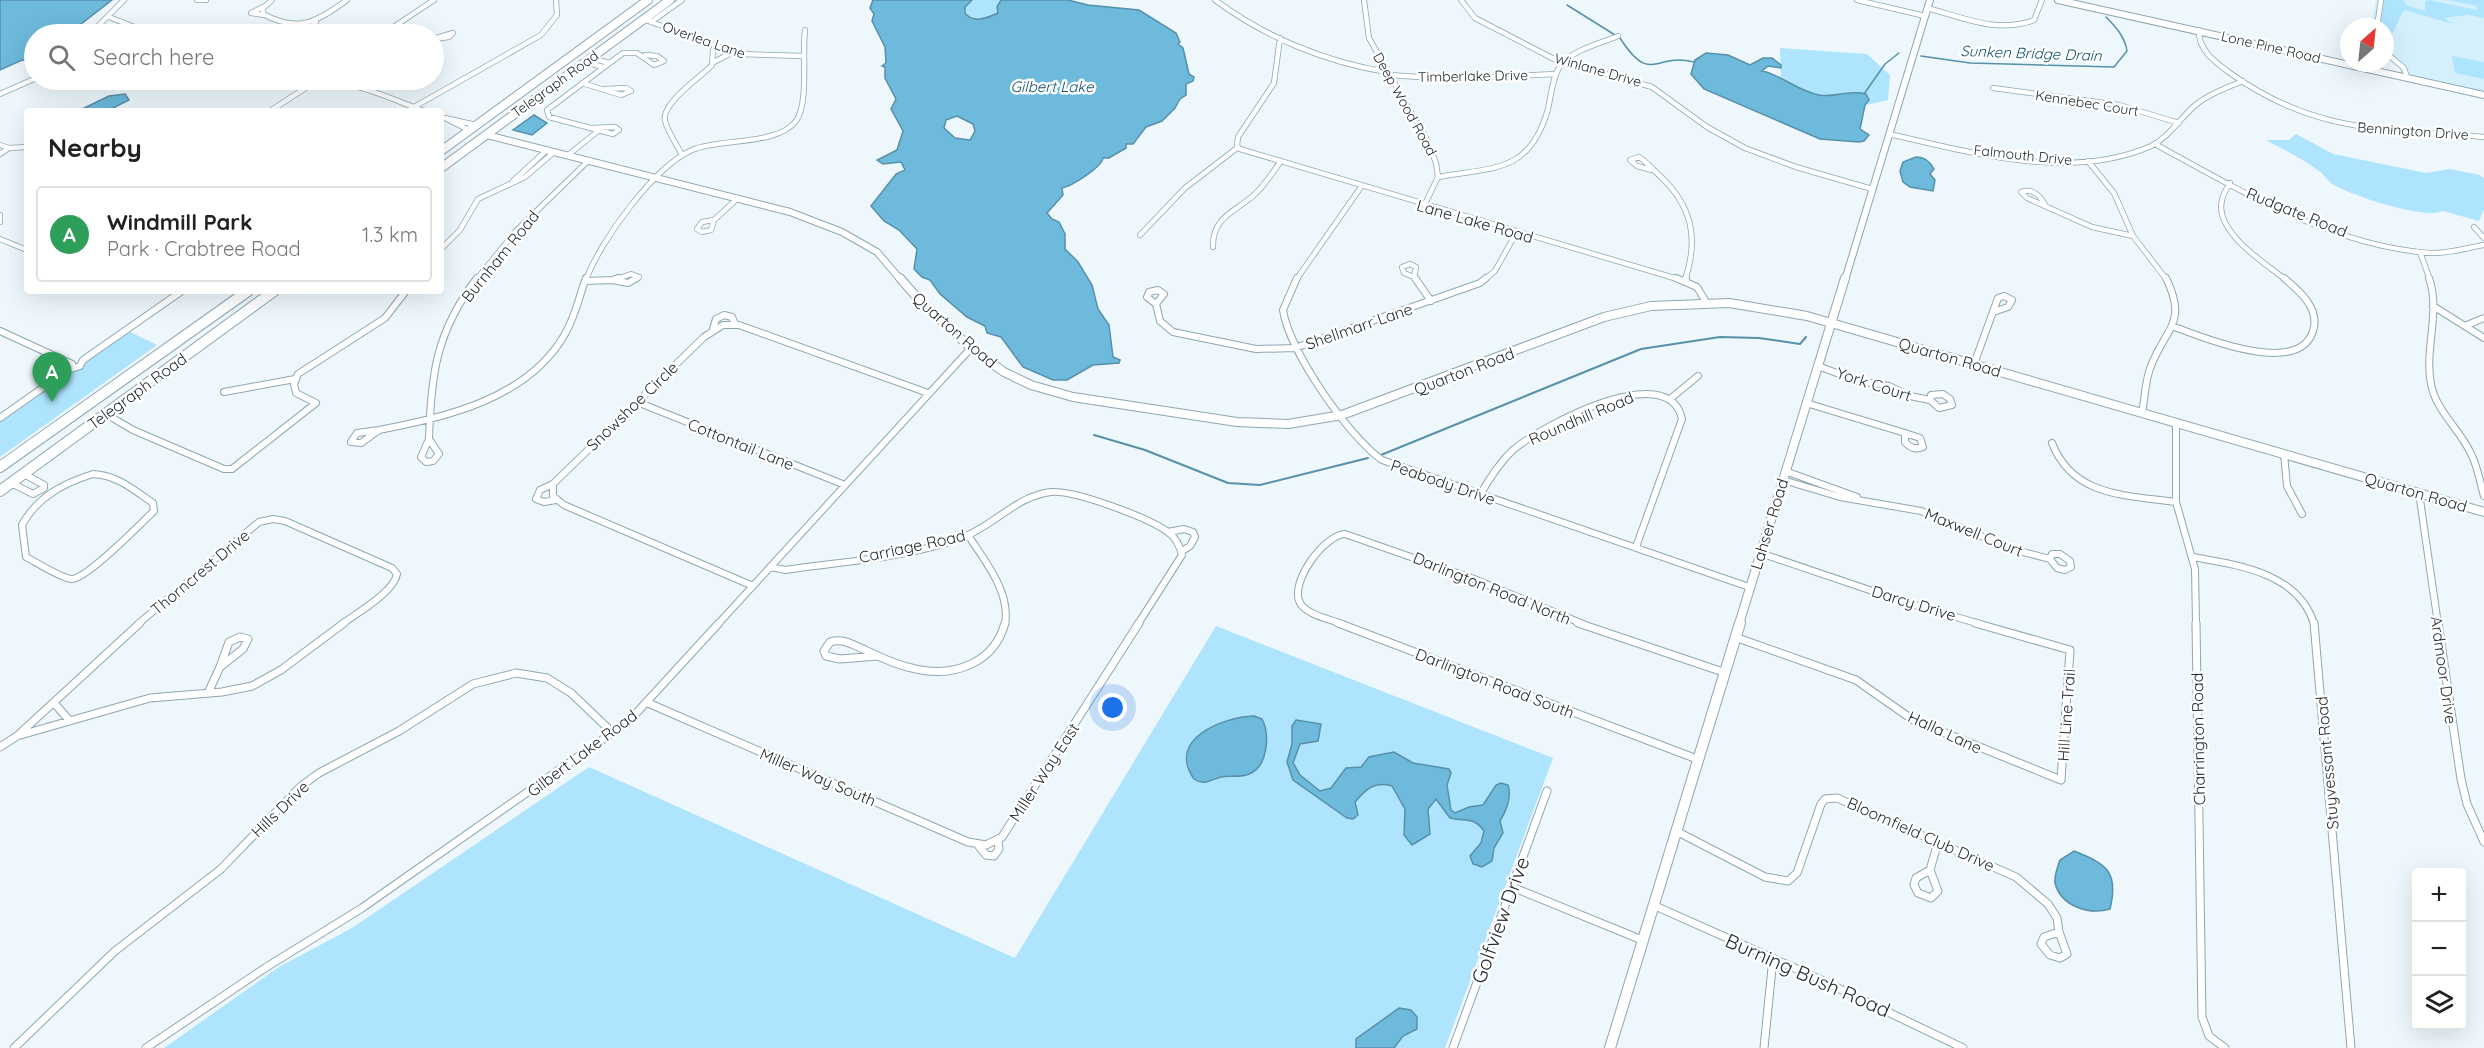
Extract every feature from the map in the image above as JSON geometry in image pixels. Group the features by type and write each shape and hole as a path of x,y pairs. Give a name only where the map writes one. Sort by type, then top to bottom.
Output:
{"highway":[{"name":"Telegraph Road","path":"444,149 648,0"},
{"name":"Telegraph Road","path":"444,166 588,60 647,21 670,0"},
{"path":"575,54 576,59 588,60"},
{"path":"549,72 558,74 561,80"},
{"path":"473,128 476,133 487,135"},
{"name":"Telegraph Road","path":"0,467 243,294"},
{"path":"259,294 261,300"},
{"name":"Telegraph Road","path":"0,491 270,294"}],"street":[{"path":"101,24 124,0"},
{"path":"197,0 206,0"},
{"path":"272,0 251,13 291,24"},
{"path":"313,24 347,0"},
{"path":"399,24 434,0"},
{"path":"444,90 541,34 557,17 559,7 556,0"},
{"path":"647,21 682,0"},
{"name":"Timberlake Drive","path":"1215,0 1243,20 1280,38 1388,74 1450,80 1556,74"},
{"path":"1220,3 1230,0"},
{"name":"Deep Wood Road","path":"1364,0 1369,38 1428,142 1436,163 1438,177 1424,206"},
{"name":"Winlane Drive","path":"1461,0 1475,18 1489,27 1563,62 1646,84 1664,93 1707,127 1745,148 1796,167 1872,189"},
{"path":"1857,0 1925,16"},
{"name":"Lahser Road","path":"1610,1048 1930,0"},
{"path":"1927,8 1990,24 2014,26 2034,20 2042,0"},
{"name":"Lone Pine Road","path":"2058,0 2484,95"},
{"path":"2378,18 2381,0"},
{"path":"264,6 261,11 264,15"},
{"path":"109,17 127,24"},
{"path":"307,24 316,21"},
{"name":"Overlea Lane","path":"647,21 733,52 764,57 802,56"},
{"path":"379,430 429,420 485,401 514,384 542,361 566,332 592,262 613,228 639,196 682,155 716,142 777,133 792,124 800,112 802,56 806,30"},
{"name":"Bennington Drive","path":"2199,30 2199,39 2208,54 2243,81 2296,110 2349,126 2484,137"},
{"path":"1438,177 1500,166 1525,155 1542,129 1556,74 1563,62 1592,46 1618,36"},
{"path":"1140,235 1144,227 1175,199 1238,148 1238,137 1274,82 1280,38"},
{"path":"714,62 713,50 716,46"},
{"path":"568,155 595,129 546,115 549,108 609,63 629,51 645,55"},
{"path":"682,155 665,123 664,114 674,100 705,74 714,62 733,52"},
{"path":"588,60 609,63"},
{"path":"588,60 603,68"},
{"path":"2394,60 2404,68 2407,77"},
{"name":"Falmouth Drive","path":"1889,134 2007,156 2088,161 2126,155 2155,144 2207,97 2243,81"},
{"path":"0,94 24,83"},
{"path":"582,83 605,89"},
{"name":"Kennebec Court","path":"1993,88 2119,105 2179,123"},
{"path":"275,108 303,90"},
{"path":"369,90 414,107 444,90"},
{"path":"444,118 473,128"},
{"path":"444,118 473,128"},
{"name":"Quarton Road","path":"487,135 738,198 811,219 869,246 890,265 933,314 971,348 1019,380 1073,397 1263,424 1312,422 1342,416 1604,317 1652,306 1706,302 1761,306 1831,323 2484,512"},
{"name":"Rudgate Road","path":"2155,144 2230,183 2329,228 2420,252 2444,252 2484,245"},
{"path":"0,145 9,148 24,147"},
{"path":"0,154 9,148"},
{"name":"Lane Lake Road","path":"1238,148 1424,206 1685,281 1697,287 1706,302"},
{"path":"444,246 460,230 474,203 525,177 551,151"},
{"name":"Burnham Road","path":"429,439 434,368 443,338 460,304 521,228 589,160"},
{"path":"1213,247 1212,233 1219,221 1254,195 1281,161"},
{"path":"2088,161 2114,193 2133,236 2173,289 2177,309 2172,326 2152,362 2142,413"},
{"path":"1652,170 1676,191 1691,220 1694,249 1685,281"},
{"path":"2172,326 2226,344 2268,353 2299,348 2313,333 2314,315 2304,296 2247,251 2229,228 2222,204 2230,183"},
{"name":"Peabody Drive","path":"1361,187 1288,294 1283,321 1295,348 1368,450 1382,460 1749,587"},
{"path":"714,220 738,198"},
{"path":"2045,205 2100,229 2133,236"},
{"path":"0,215 0,222"},
{"path":"2474,227 2484,238"},
{"name":"Shellmarr Lane","path":"1156,304 1159,321 1173,332 1256,349 1295,348 1431,301 1489,277 1498,266 1516,233"},
{"path":"0,239 24,248"},
{"path":"2420,252 2431,283 2433,306 2428,359 2432,386 2439,405 2472,455 2484,496"},
{"path":"1414,277 1431,301"},
{"path":"585,281 613,280"},
{"path":"68,370 72,364 83,360 178,294"},
{"path":"224,392 295,379 304,369 385,318 404,294"},
{"path":"2433,306 2467,325 2484,338"},
{"path":"1974,364 1987,327 1996,311"},
{"name":"Snowshoe Circle","path":"753,586 571,509 556,500 544,502 536,499 540,490 553,484 712,329 714,321 721,315 732,317 735,324 928,393"},
{"path":"2467,325 2484,318"},
{"path":"712,329 735,324"},
{"path":"0,331 72,364"},
{"name":"Gilbert Lake Road","path":"146,1048 258,972 362,908 613,734 648,703 971,348"},
{"path":"0,418 68,370 80,366 83,360"},
{"name":"York Court","path":"1818,366 1864,383 1889,386 1910,396 1930,400"},
{"path":"1636,548 1681,425 1681,411 1670,399 1698,376"},
{"path":"106,414 133,430 224,469 237,467 316,403 296,393 295,379"},
{"name":"Roundhill Road","path":"1480,495 1508,454 1549,428 1638,392 1656,393 1670,399"},
{"name":"Cottontail Lane","path":"637,402 845,485"},
{"path":"1806,403 1905,433"},
{"name":"Charrington Road","path":"2176,423 2176,502 2193,557 2198,693 2201,1002 2206,1031 2225,1048"},
{"path":"2052,443 2055,456 2061,466 2083,484 2110,492 2176,502"},
{"path":"2284,454 2287,490 2292,502 2302,514"},
{"path":"24,474 44,484 49,495"},
{"path":"11,483 31,494 49,495 81,478 101,474 124,484 153,503 155,508 151,516 130,532 110,554 80,577 70,579 30,559 23,552 24,521 49,495"},
{"name":"Maxwell Court","path":"1784,476 1840,497 1864,499 1931,513 2001,545 2049,559"},
{"path":"553,484 552,493 556,500"},
{"path":"38,493 44,488"},
{"name":"Carriage Road","path":"770,567 786,570 897,552 968,535 1037,496 1059,492 1102,504 1168,532 1177,541 1182,551"},
{"name":"Ardmoor Drive","path":"2419,493 2461,779 2467,804 2484,842"},
{"name":"Thorncrest Drive","path":"0,747 17,736 107,650 254,525 266,520 279,519 392,568 397,578 382,595 272,676 242,688 208,693"},
{"name":"Miller Way East","path":"998,841 1180,560 1182,551 1193,542 1195,537 1192,532 1184,529 1168,532"},
{"name":"Darlington Road North","path":"1299,600 1301,581 1321,548 1333,536 1350,534 1474,579 1574,621 1723,672"},
{"path":"878,656 835,659 826,656 824,651 830,642 840,640 914,669 940,673 966,667 986,655 996,645 1006,625 1007,606 968,535"},
{"name":"Darcy Drive","path":"1760,553 1908,603 2070,650"},
{"name":"Stuyvessant Road","path":"2193,557 2255,570 2279,580 2298,596 2314,622 2351,1048"},
{"name":"Darlington Road South","path":"1299,600 1303,607 1318,615 1697,759"},
{"name":"Halla Lane","path":"1734,636 1856,680 1878,693 1913,720 2061,780"},
{"path":"17,736 150,698 208,693 229,642 240,637 248,639 246,647 220,667"},
{"name":"Hill Line Trail","path":"2061,780 2070,650"},
{"name":"Hills Drive","path":"14,1048 115,951 221,869 300,787 319,773 399,731 467,687 508,673 524,673 547,678 571,693 613,734"},
{"path":"54,703 70,720"},
{"name":"Miller Way South","path":"648,703 978,845 989,845 998,841"},
{"name":"Golfview Drive","path":"1453,1048 1547,792"},
{"name":"Bloomfield Club Drive","path":"1675,830 1754,872 1782,882 1793,879 1797,873 1821,804 1830,797 1843,800 2009,873 2028,884 2048,904 2058,920 2059,932"},
{"path":"978,845 986,855 994,856 1000,846 998,841"},
{"path":"1930,870 1938,842"},
{"path":"1512,887 1642,940"},
{"name":"Burning Bush Road","path":"1653,905 1773,958 1963,1048"},
{"path":"1764,1048 1773,958"}],"shaded area":[{"path":"959,0 1030,0 978,30 951,7"},
{"path":"2376,0 2484,0 2484,98 2401,79 2400,68 2394,63 2394,18 2373,18"},
{"path":"2384,0 2404,0 2406,5 2425,11 2425,2 2429,0 2477,10 2477,6 2448,0 2484,0 2484,18 2468,15 2444,18 2453,24 2404,10 2394,30 2394,18 2382,18"},
{"path":"1780,48 1867,54 1890,75 1888,100 1852,108 1777,88 1781,76"},
{"path":"2452,56 2484,62 2484,79 2455,73"},
{"path":"2296,134 2333,154 2426,173 2450,169 2480,175 2484,178 2484,209 2479,221 2443,211 2433,213 2404,209 2355,194 2332,184 2313,167 2266,140 2289,140"},
{"path":"128,331 157,345 0,457 0,420 78,369"},
{"path":"1216,626 1553,758 1445,1048 164,1048 279,967 352,928 589,767 1015,958"}],"water":[{"path":"0,0 112,0 81,24 24,24 24,60 0,70"},
{"name":"Gilbert Lake","path":"873,0 972,0 965,7 965,13 972,18 980,19 998,13 997,7 1001,0 1068,0 1088,5 1139,10 1176,33 1180,42 1178,44 1183,48 1189,74 1194,77 1193,81 1186,84 1186,95 1162,121 1146,127 1133,144 1126,144 1126,148 1109,158 1103,158 1098,166 1086,176 1062,188 1063,195 1047,213 1059,222 1065,234 1065,249 1078,262 1092,285 1098,309 1109,325 1113,357 1120,360 1119,363 1093,365 1067,380 1053,380 1023,367 1001,337 987,333 985,326 967,317 940,294 930,280 922,277 914,269 917,249 899,230 884,221 871,206 896,174 905,170 901,162 883,164 877,160 897,150 903,131 891,109 896,99 885,78 885,67 882,66 886,63 885,47 872,21 874,14 870,8","holes":["957,116 973,124 975,131 970,140 955,138 944,128 946,120"]},
{"path":"1706,53 1728,55 1750,65 1763,58 1772,58 1781,65 1781,68 1768,66 1762,71 1811,93 1825,96 1855,92 1866,94 1869,100 1865,105 1860,129 1869,135 1864,141 1859,142 1820,139 1704,89 1691,74 1695,60"},
{"path":"125,94 129,100 113,108 84,108 109,96"},
{"path":"534,115 547,123 532,135 513,130"},
{"path":"1916,157 1926,160 1934,169 1930,174 1935,180 1933,191 1910,187 1903,182 1900,171 1903,162"},
{"path":"1254,716 1262,719 1266,733 1266,750 1260,765 1246,775 1221,777 1204,782 1194,779 1187,765 1187,752 1193,742 1214,726 1241,717"},
{"path":"1296,720 1321,724 1318,741 1300,744 1293,763 1300,775 1320,791 1331,788 1346,768 1361,767 1369,757 1394,752 1413,763 1449,769 1451,773 1447,785 1451,810 1455,813 1469,807 1483,805 1496,785 1501,783 1508,785 1509,799 1500,821 1503,833 1494,848 1492,861 1482,867 1473,864 1470,856 1481,843 1484,831 1473,821 1450,818 1436,799 1428,809 1430,834 1412,845 1404,835 1405,809 1392,786 1375,785 1367,790 1355,802 1358,815 1353,819 1347,818 1293,780 1287,762 1292,744 1292,726"},
{"path":"2074,851 2095,860 2108,871 2113,886 2110,909 2085,910 2070,903 2058,891 2055,880 2060,860"},
{"path":"1399,1008 1411,1010 1417,1017 1417,1029 1403,1036 1394,1048 1356,1048 1356,1039"}],"waterway":[{"name":"Sunken Bridge Drain","path":"1567,5 1615,35"},
{"name":"Sunken Bridge Drain","path":"1921,56 1970,63 2114,67 2127,51 2117,28 2106,17"},
{"name":"Sunken Bridge Drain","path":"1620,38 1630,52 1646,64 1681,60 1694,62"},
{"name":"Sunken Bridge Drain","path":"1864,94 1885,64 1899,53"},
{"path":"1381,455 1641,349 1720,337 1759,338 1800,344 1806,337"},
{"path":"1094,435 1145,450 1228,483 1260,485 1368,458"}],"place":[{"name":"Windmill Park","path":"52,402"}]}
